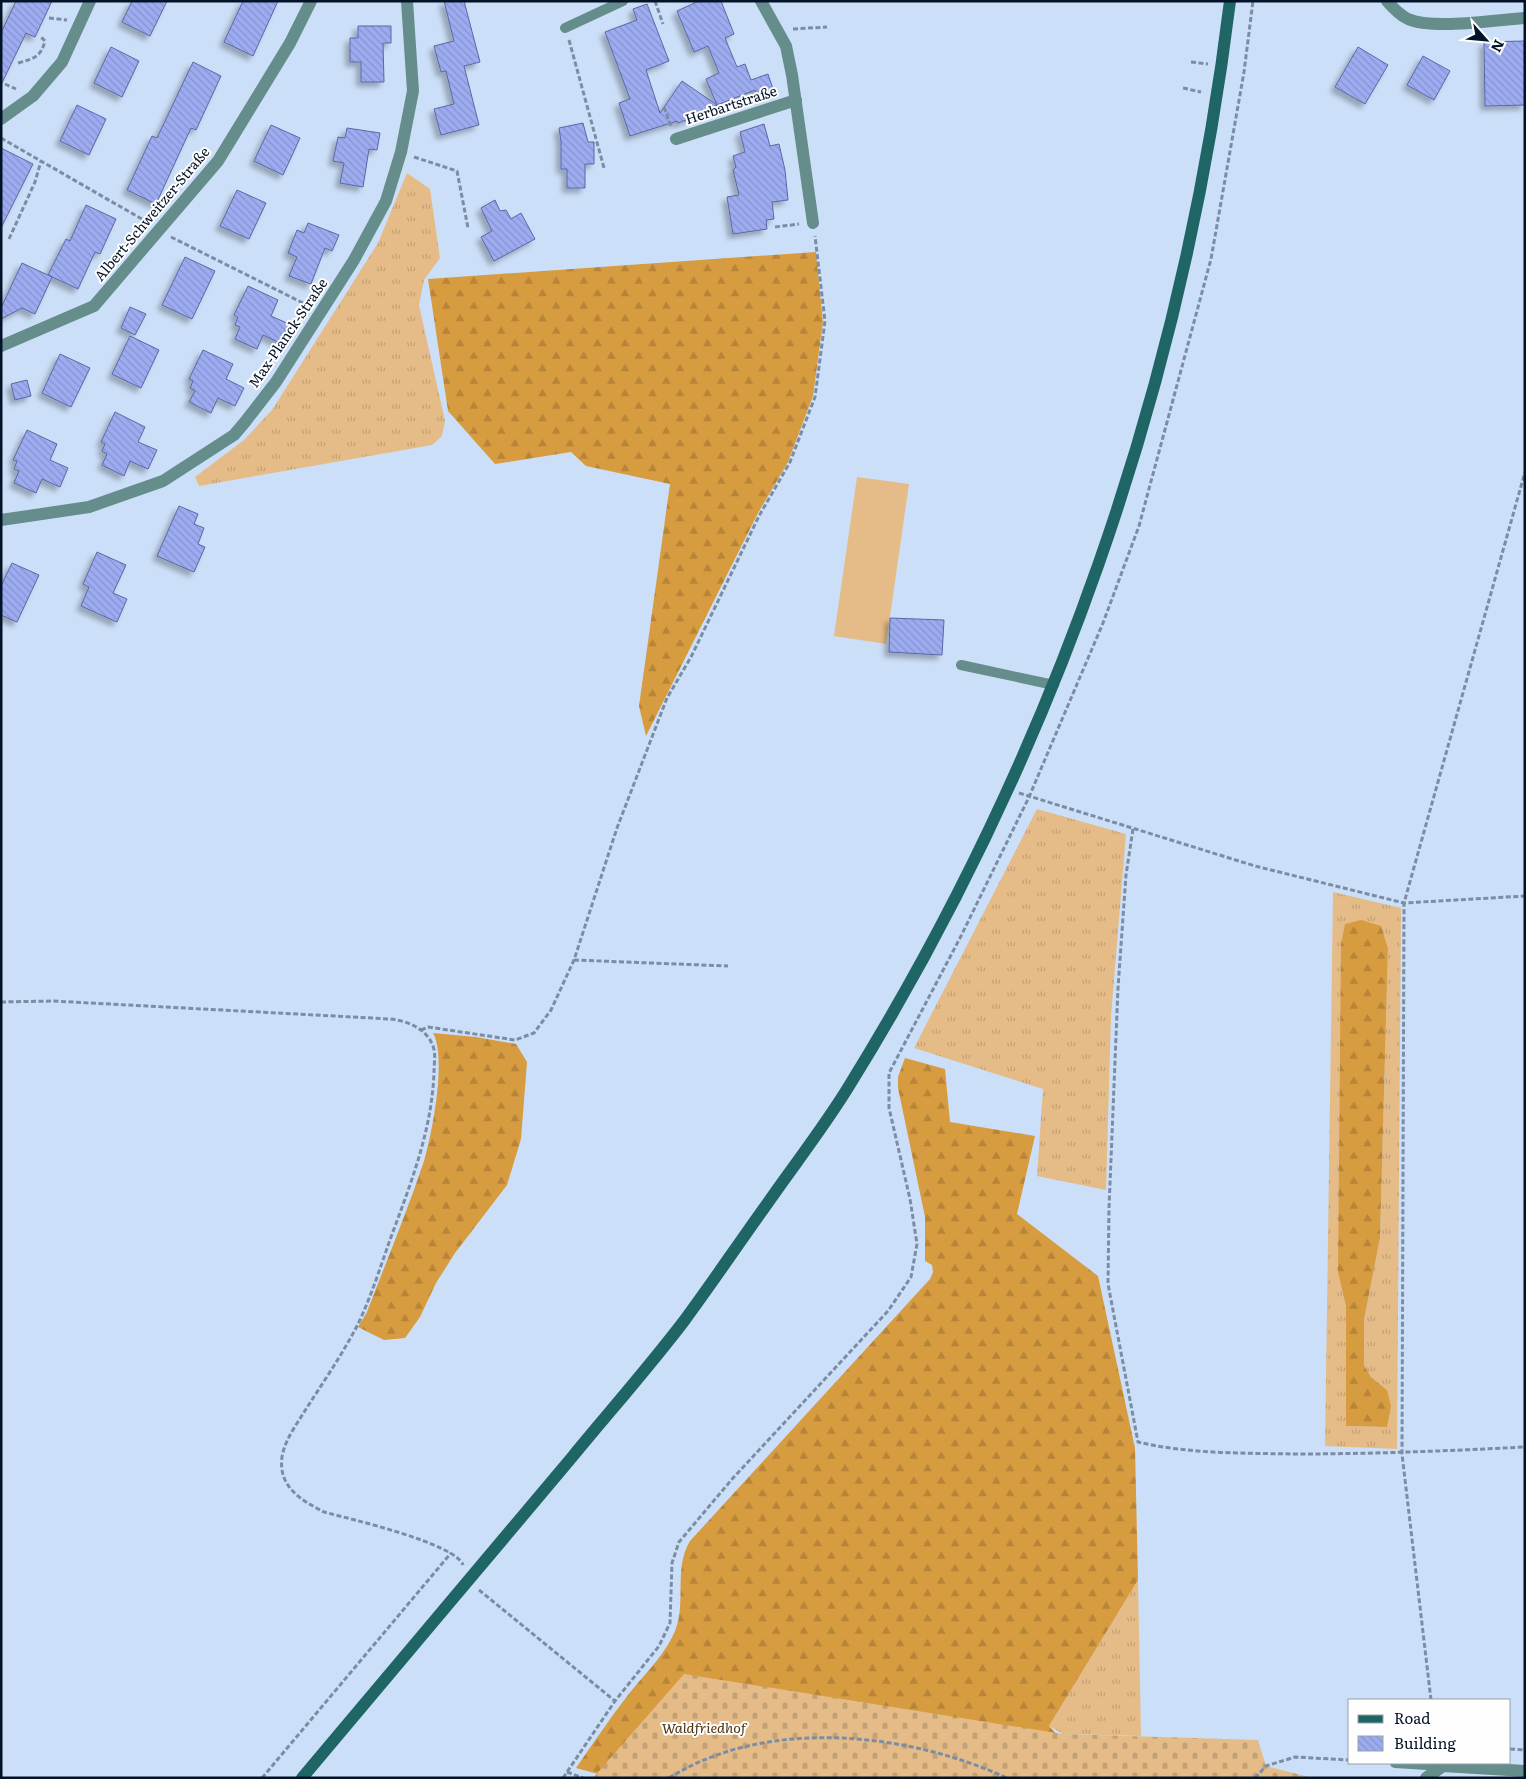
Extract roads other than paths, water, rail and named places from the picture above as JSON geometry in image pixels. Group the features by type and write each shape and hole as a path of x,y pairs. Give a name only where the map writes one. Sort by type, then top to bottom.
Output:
{"street":[{"path":"1,118 33,96 62,62 90,1"},
{"name":"Albert-Schweitzer-Straße","path":"1,346 94,306 218,161 290,43 311,1"},
{"name":"Max-Planck-Straße","path":"1,520 89,507 159,483 234,435 276,382 354,260 386,200 401,152 413,91 406,1"},
{"name":"Herbartstraße","path":"761,1 786,46 796,100 813,223"},
{"path":"302,1778 682,1324 848,1089 929,948 1008,788 1054,685 1092,587 1120,502 1172,326 1210,136 1230,1"},
{"path":"1387,1 1396,11 1408,19 1420,22 1441,24 1525,18"},
{"name":"Herbartstraße","path":"676,139 796,100"},
{"path":"1426,1778 1443,1766 1525,1771"}],"lane":[{"path":"565,28 623,1"},
{"path":"961,665 1054,685"},
{"path":"1412,1764 1443,1766"}],"park label":[{"name":"Waldfriedhof","path":"704,1728"}]}
